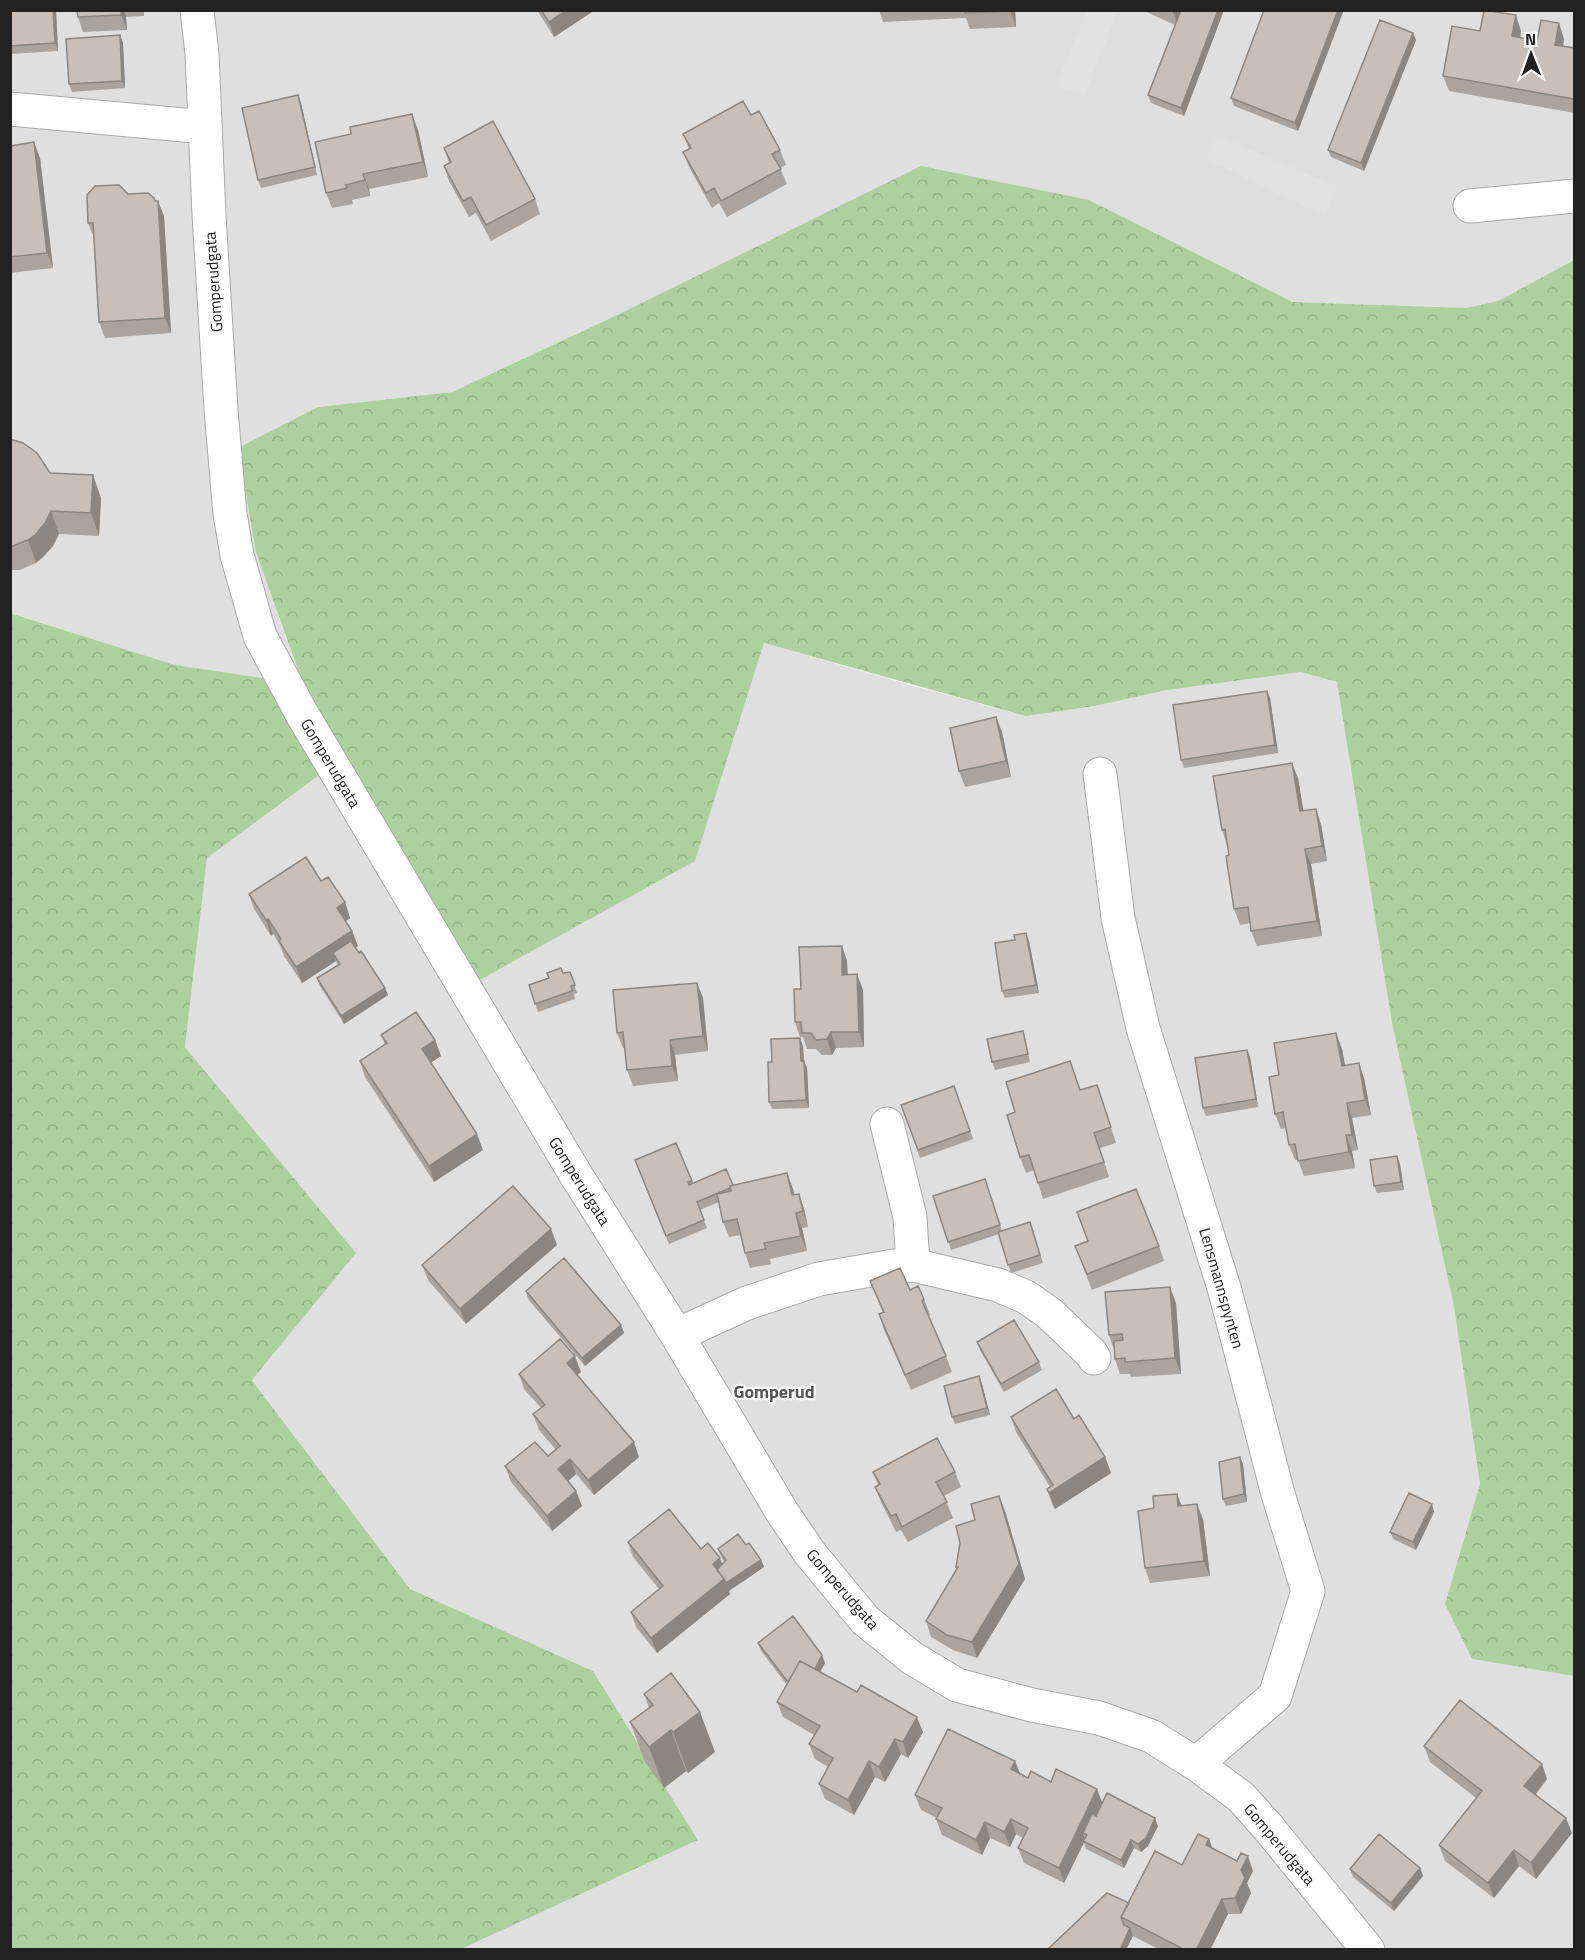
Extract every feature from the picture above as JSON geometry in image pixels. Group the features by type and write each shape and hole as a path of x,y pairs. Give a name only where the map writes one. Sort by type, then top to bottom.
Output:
{"street":[{"name":"Gomperudgata","path":"197,10 202,54 221,410 230,514 237,555 260,636 302,714 564,1155 677,1335 782,1512 809,1552 865,1620 912,1658 957,1685 1032,1705 1100,1718 1151,1736 1196,1764 1241,1797 1368,1950"},
{"path":"10,109 205,127"},
{"path":"1470,206 1575,196"},
{"name":"Lensmannspynten","path":"1100,774 1118,918 1143,1028 1225,1291 1278,1494 1308,1591 1275,1696 1196,1764"},
{"path":"887,1124 910,1217 913,1265"},
{"path":"677,1335 747,1303 819,1280 894,1266 913,1265 998,1286 1026,1297 1067,1328 1094,1358"}],"shaded area":[{"path":"11,11 1574,11 1574,260 1498,301 1466,308 1293,302 1089,200 613,317 452,392 318,407 277,613 303,684 175,665 11,613"},
{"path":"1087,11 1118,11 1084,96 1055,86"},
{"path":"1214,134 1338,187 1325,216 1207,160"},
{"path":"764,643 1026,716 1095,706 1167,690 1301,672 1337,682 1392,1023 1454,1307 1480,1484 1445,1604 1472,1659 1574,1676 1574,1949 461,1949 698,1840 593,1671 410,1589 252,1379 356,1253 185,1047 207,858 337,762 695,861"}],"green space":[{"path":"921,166 1089,200 1293,302 1466,308 1498,301 1574,260 1574,1676 1472,1659 1445,1604 1480,1484 1454,1307 1392,1023 1337,682 1301,672 1167,690 1095,706 1026,716 764,643 695,861 476,982 337,762 207,858 185,1047 356,1253 252,1380 410,1589 593,1671 698,1840 461,1949 11,1949 10,613 175,665 303,684 256,552 238,448 318,407 452,392 613,317"}],"building":[{"path":"10,10 53,10 55,43 10,46"},
{"path":"77,10 121,10 121,15 78,17"},
{"path":"541,10 566,10 549,22"},
{"path":"964,10 1010,10 1010,11 965,13"},
{"path":"1181,10 1218,10 1181,108 1148,95"},
{"path":"1264,10 1338,10 1295,123 1231,98"},
{"path":"1484,10 1516,15 1512,36 1537,41 1541,20 1559,23 1555,45 1575,48 1574,99 1443,76 1452,26 1480,31"},
{"path":"1380,20 1413,33 1361,163 1328,150"},
{"path":"120,35 122,81 69,84 66,39"},
{"path":"298,95 315,167 258,180 242,108"},
{"path":"743,101 751,115 759,111 780,150 772,154 781,169 721,201 714,188 706,193 683,152 691,148 683,134"},
{"path":"412,114 423,162 363,174 365,180 346,185 347,188 326,193 315,142 351,134 350,127"},
{"path":"493,121 535,199 486,225 471,197 463,201 444,166 451,162 444,148"},
{"path":"34,142 47,253 10,257 10,146"},
{"path":"119,185 128,194 148,193 155,201 158,201 165,318 99,322 93,223 88,223 87,195 95,186"},
{"path":"10,439 23,443 37,453 50,473 93,475 91,513 51,511 35,535 10,547"},
{"path":"1267,691 1275,745 1181,760 1173,705"},
{"path":"996,717 1006,761 959,771 950,728"},
{"path":"1292,763 1300,811 1316,809 1322,846 1305,849 1317,921 1251,931 1248,907 1234,909 1226,856 1229,855 1225,829 1222,830 1213,776"},
{"path":"306,857 321,881 328,877 345,902 337,908 352,931 296,967 279,941 281,939 249,894"},
{"path":"1026,933 1036,985 1002,991 995,943 1015,940 1014,935"},
{"path":"351,941 359,953 361,951 385,988 341,1016 317,978 340,964 333,953"},
{"path":"842,946 842,975 857,974 859,1032 831,1032 827,1039 816,1040 811,1033 802,1033 801,1022 795,1022 794,989 801,989 799,947"},
{"path":"561,968 563,973 570,972 575,985 571,986 572,991 535,1004 529,985 549,978 547,973"},
{"path":"697,983 703,1036 670,1040 672,1066 627,1070 623,1032 617,1033 613,990"},
{"path":"416,1012 435,1040 422,1049 477,1134 429,1166 360,1061 387,1043 381,1035"},
{"path":"1023,1031 1028,1054 992,1062 987,1039"},
{"path":"1336,1033 1342,1066 1359,1063 1365,1100 1347,1103 1352,1135 1346,1135 1349,1152 1298,1161 1295,1144 1289,1145 1283,1112 1275,1114 1269,1077 1279,1075 1274,1043"},
{"path":"800,1038 806,1100 769,1102 768,1062 772,1062 771,1039"},
{"path":"1247,1050 1256,1099 1203,1108 1195,1058"},
{"path":"1070,1061 1080,1090 1097,1085 1111,1127 1094,1133 1104,1162 1038,1183 1029,1155 1020,1157 1007,1115 1015,1112 1006,1082"},
{"path":"954,1086 970,1131 918,1150 901,1105"},
{"path":"676,1143 692,1181 688,1182 689,1185 726,1169 733,1185 697,1202 704,1220 666,1236 635,1160"},
{"path":"1397,1156 1401,1182 1374,1186 1370,1160"},
{"path":"787,1173 792,1195 799,1194 803,1211 796,1213 801,1236 764,1243 766,1249 745,1253 737,1219 723,1222 717,1194 731,1191 730,1186"},
{"path":"985,1179 1000,1225 948,1242 933,1196"},
{"path":"513,1186 551,1229 460,1309 422,1265"},
{"path":"1136,1189 1159,1246 1087,1274 1075,1246 1088,1241 1077,1212"},
{"path":"1030,1222 1040,1255 1008,1265 998,1232"},
{"path":"564,1258 621,1325 582,1358 526,1291"},
{"path":"900,1268 910,1290 918,1286 924,1299 922,1301 946,1356 905,1375 879,1314 884,1312 870,1281"},
{"path":"1170,1287 1175,1358 1125,1362 1125,1358 1115,1359 1114,1341 1123,1340 1122,1334 1109,1335 1105,1292"},
{"path":"1014,1320 1039,1362 1001,1384 977,1342"},
{"path":"560,1339 575,1356 567,1363 634,1442 588,1480 570,1459 558,1469 576,1491 547,1516 505,1466 535,1442 548,1456 560,1446 533,1414 545,1405 519,1374"},
{"path":"979,1376 987,1408 952,1417 944,1386"},
{"path":"1056,1389 1074,1419 1079,1415 1105,1457 1049,1493 1047,1489 1053,1485 1011,1417"},
{"path":"937,1438 955,1472 936,1482 947,1502 902,1527 896,1514 891,1516 875,1487 880,1484 873,1472"},
{"path":"1240,1457 1244,1494 1223,1499 1219,1462"},
{"path":"1409,1493 1432,1504 1413,1542 1390,1532"},
{"path":"1177,1494 1178,1506 1197,1504 1204,1561 1145,1568 1138,1511 1154,1508 1153,1496"},
{"path":"999,1496 1019,1564 972,1642 947,1635 926,1621 958,1567 956,1567 960,1543 956,1526 975,1520 971,1504"},
{"path":"669,1509 701,1549 708,1543 720,1558 713,1564 724,1579 651,1638 631,1612 663,1586 628,1542"},
{"path":"738,1534 746,1545 749,1543 761,1560 726,1583 717,1570 726,1560 718,1549"},
{"path":"793,1616 822,1655 815,1669 800,1661 788,1682 758,1643"},
{"path":"800,1661 857,1692 861,1685 917,1717 903,1742 895,1739 879,1767 869,1761 848,1800 819,1784 833,1758 809,1744 820,1726 777,1702"},
{"path":"671,1673 700,1712 649,1747 630,1722 653,1705 644,1694"},
{"path":"1460,1700 1542,1764 1524,1786 1566,1818 1531,1863 1514,1850 1488,1883 1439,1845 1482,1791 1424,1746"},
{"path":"948,1729 1015,1761 1011,1769 1028,1778 1031,1771 1051,1782 1056,1769 1097,1789 1059,1868 1018,1848 1028,1828 1011,1819 1004,1832 985,1822 976,1840 936,1819 942,1808 915,1795"},
{"path":"1107,1793 1155,1818 1146,1838 1138,1844 1131,1840 1121,1860 1083,1841 1087,1835 1083,1833 1092,1814 1096,1816"},
{"path":"1198,1834 1209,1839 1206,1845 1237,1861 1241,1853 1248,1856 1241,1870 1245,1878 1235,1898 1222,1899 1196,1950 1185,1950 1121,1917 1155,1851 1182,1865"},
{"path":"1379,1834 1420,1868 1391,1903 1350,1869"},
{"path":"1107,1893 1129,1903 1121,1917 1124,1925 1130,1928 1120,1950 1047,1950"}],"district":[{"name":"Gomperud","path":"774,1391"}]}
